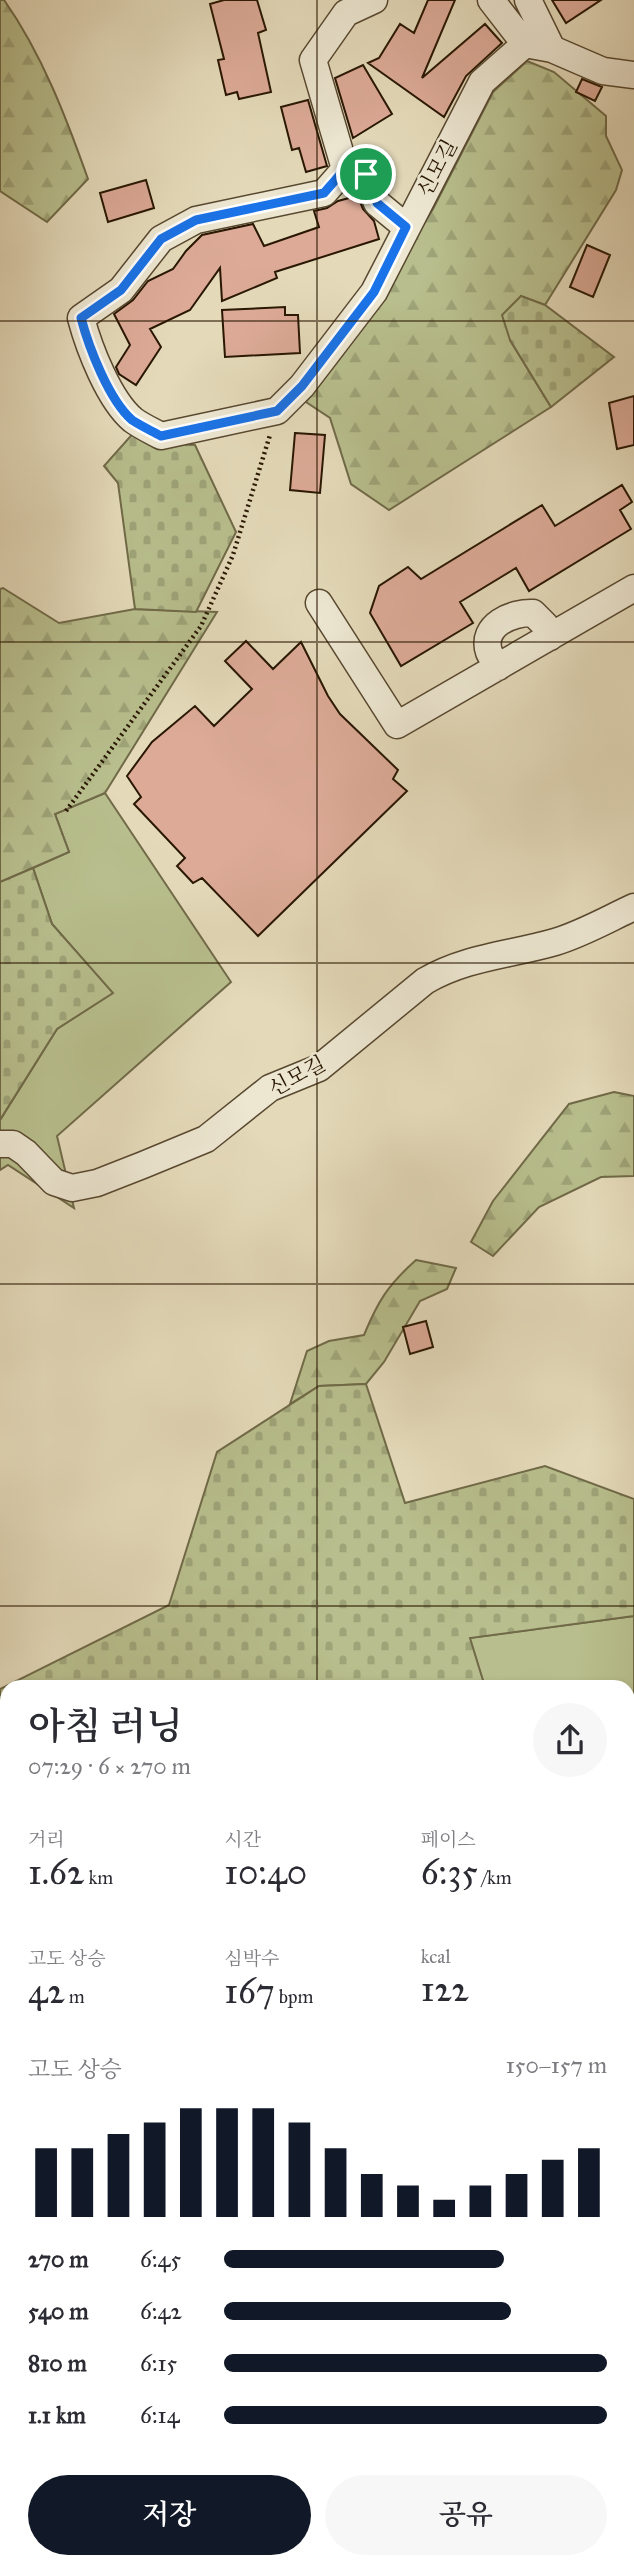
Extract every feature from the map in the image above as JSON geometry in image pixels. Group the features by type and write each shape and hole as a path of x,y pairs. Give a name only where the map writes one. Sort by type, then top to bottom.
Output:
{"street":[{"path":"345,169 313,60 346,13 374,0"},
{"path":"491,0 524,44 552,49 603,71 634,75"},
{"path":"528,0 552,49"},
{"name":"신모길","path":"277,411 302,386 374,292 482,82 524,44"},
{"path":"345,169 366,174 377,203 406,227"},
{"path":"277,411 161,436 131,419 107,386 88,344 81,318 121,290 161,239 196,220 324,193 345,169"},
{"path":"320,603 397,725 634,588"},
{"path":"498,667 489,650 488,638 494,626 520,612 533,613 545,625 550,637"},
{"name":"신모길","path":"0,1144 13,1144 26,1153 54,1182 72,1188 131,1170 206,1139 270,1087 319,1068 425,981 444,970 474,960 556,942 634,907"}],"path":[{"path":"66,811 201,626 233,555 277,411"}],"green space":[{"path":"0,0 4,0 18,21 41,64 62,109 88,179 47,222 0,191"},
{"path":"527,61 554,72 606,116 606,136 622,170 616,190 545,305 521,296 510,340 551,407 389,510 351,484 330,418 306,402 344,353 433,209 493,92"},
{"path":"521,296 545,305 614,357 551,407 510,340 502,315"},
{"path":"137,429 151,442 195,445 236,532 196,612 135,609 118,483 104,466"},
{"path":"3,588 59,623 135,609 217,612 105,793 55,814 69,852 0,882 0,589"},
{"path":"105,793 231,982 57,1136 74,1208 8,1165 0,1170 0,1120 57,1029 112,993 52,924 33,868 69,852 55,814"},
{"path":"33,868 52,924 113,993 57,1029 0,1120 0,882"},
{"path":"614,1092 634,1096 634,1176 601,1177 539,1207 493,1256 471,1242 493,1201 569,1104"},
{"path":"416,1260 456,1268 447,1289 420,1301 384,1362 366,1384 319,1386 290,1404 307,1351 329,1341 364,1335 385,1294"},
{"path":"366,1384 405,1503 545,1466 634,1499 634,1616 470,1638 483,1680 18,1680 169,1605 217,1452 319,1386"},
{"path":"634,1616 634,1680 483,1680 469,1638"}],"building":[{"path":"224,0 257,0 266,30 258,33 271,92 239,99 237,92 226,95 218,60 224,59 210,4"},
{"path":"428,0 455,0 422,78 485,24 502,43 466,76 444,117 368,63 379,58 400,24 414,33"},
{"path":"552,0 601,0 566,23"},
{"path":"363,65 392,114 353,138 335,78"},
{"path":"582,79 602,87 595,101 576,92"},
{"path":"308,100 327,166 306,172 299,148 292,150 281,107"},
{"path":"146,180 154,208 108,222 100,193"},
{"path":"354,187 363,209 374,221 379,239 275,272 277,278 222,301 220,268 190,310 150,329 161,347 136,385 119,374 116,367 130,345 114,314 133,300 148,281 173,269 202,235 253,224 264,246 319,227 314,211 349,198 347,190"},
{"path":"587,245 610,255 593,297 570,287"},
{"path":"285,307 285,315 298,315 300,353 225,357 222,310"},
{"path":"634,396 634,445 617,449 609,403"},
{"path":"295,433 325,435 320,493 290,490"},
{"path":"622,485 632,502 620,510 631,529 529,591 516,568 460,602 473,623 401,666 370,613 379,586 408,567 421,579 542,505 555,526"},
{"path":"246,641 273,669 301,642 340,714 398,770 393,779 407,791 258,936 202,878 193,883 177,866 185,858 134,804 141,797 127,776 152,742 195,706 214,726 252,689 225,661"},
{"path":"426,1321 433,1347 410,1354 403,1327"}],"route":[{"path":"345,169 366,174 377,203 406,227 374,292 302,386 277,411 161,436 131,419 107,386 88,344 81,318 121,290 161,239 196,220 324,193 345,169"}]}
